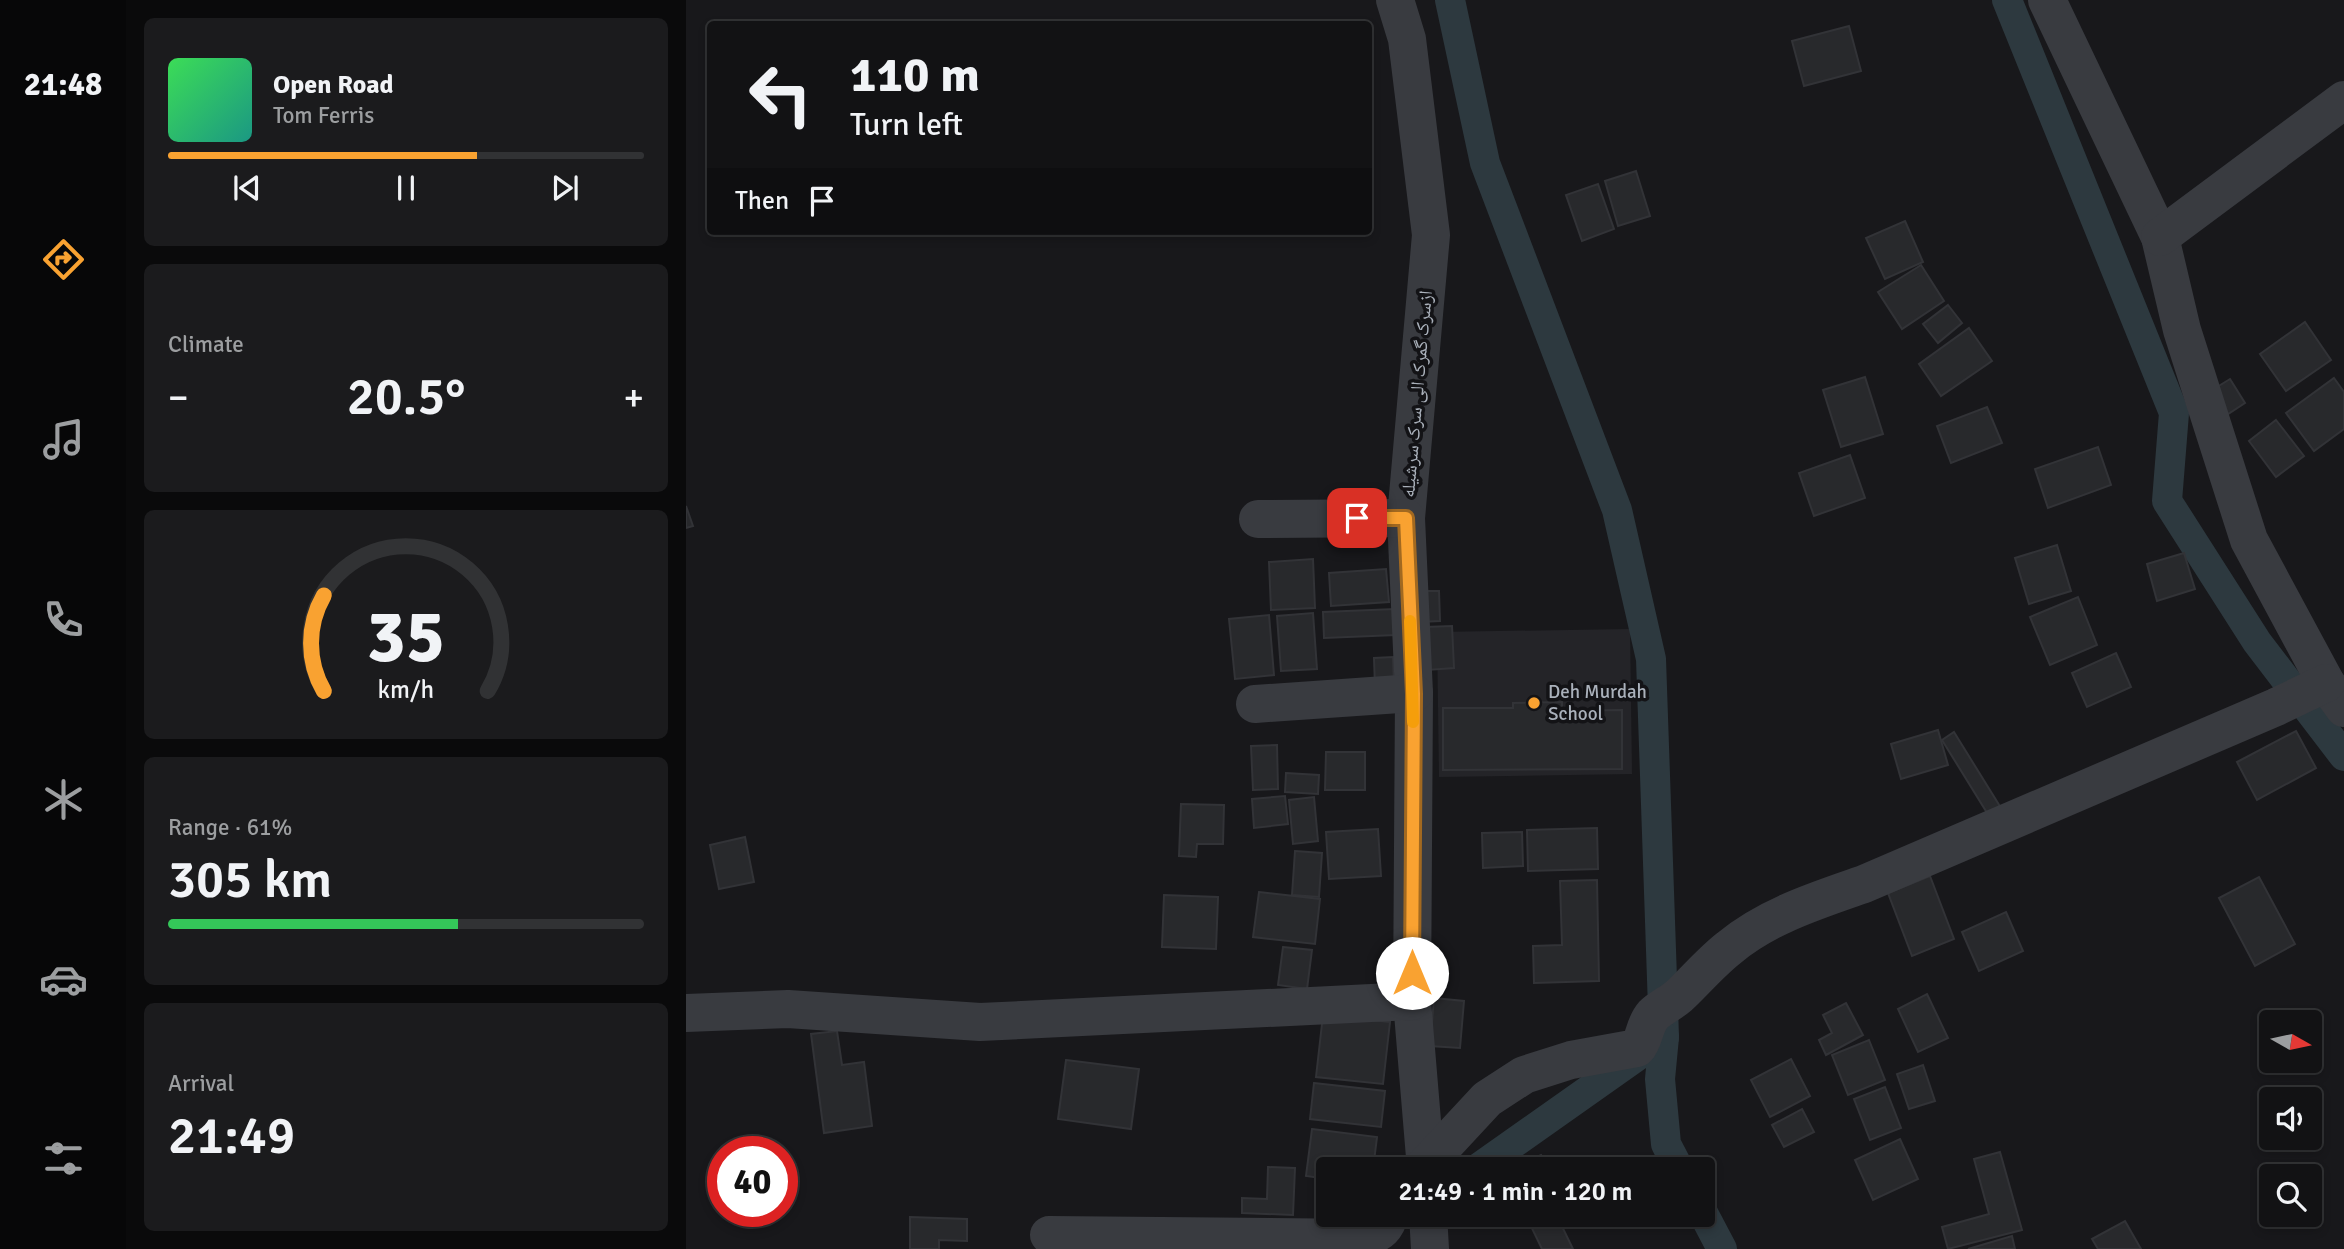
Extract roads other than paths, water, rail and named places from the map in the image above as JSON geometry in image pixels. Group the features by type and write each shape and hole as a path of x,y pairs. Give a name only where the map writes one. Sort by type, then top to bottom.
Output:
{"street":[{"name":"ازسرک گمرک الی سرک سرشیله","path":"1395,0 1406,39 1431,235 1406,518 1414,694 1412,1001 1424,1157"},
{"path":"1434,1157 1487,1099 1524,1075 1571,1060 1633,1050 1640,1045 1647,1024 1665,1006 1730,947 1773,920 1864,884 2276,707 2335,696 2249,540 2182,330 2160,237 2047,0"},
{"path":"2160,237 2344,100"},
{"path":"1258,519 1406,518"},
{"path":"1255,704 1414,694"},
{"path":"686,1013 788,1009 980,1022 1412,1001"},
{"path":"1049,1235 1367,1238 1386,1227"},
{"path":"1429,1227 1430,1249"}],"waterway":[{"path":"1450,0 1485,163 1617,510 1651,659 1664,1037 1494,1157"},
{"path":"2007,0 2174,413 2167,501 2257,642 2344,756"},
{"path":"1664,1037 1660,1079 1666,1144 1673,1157"},
{"path":"1710,1227 1722,1249"}],"place":[{"name":"Deh Murdah School","path":"1534,703"}]}
